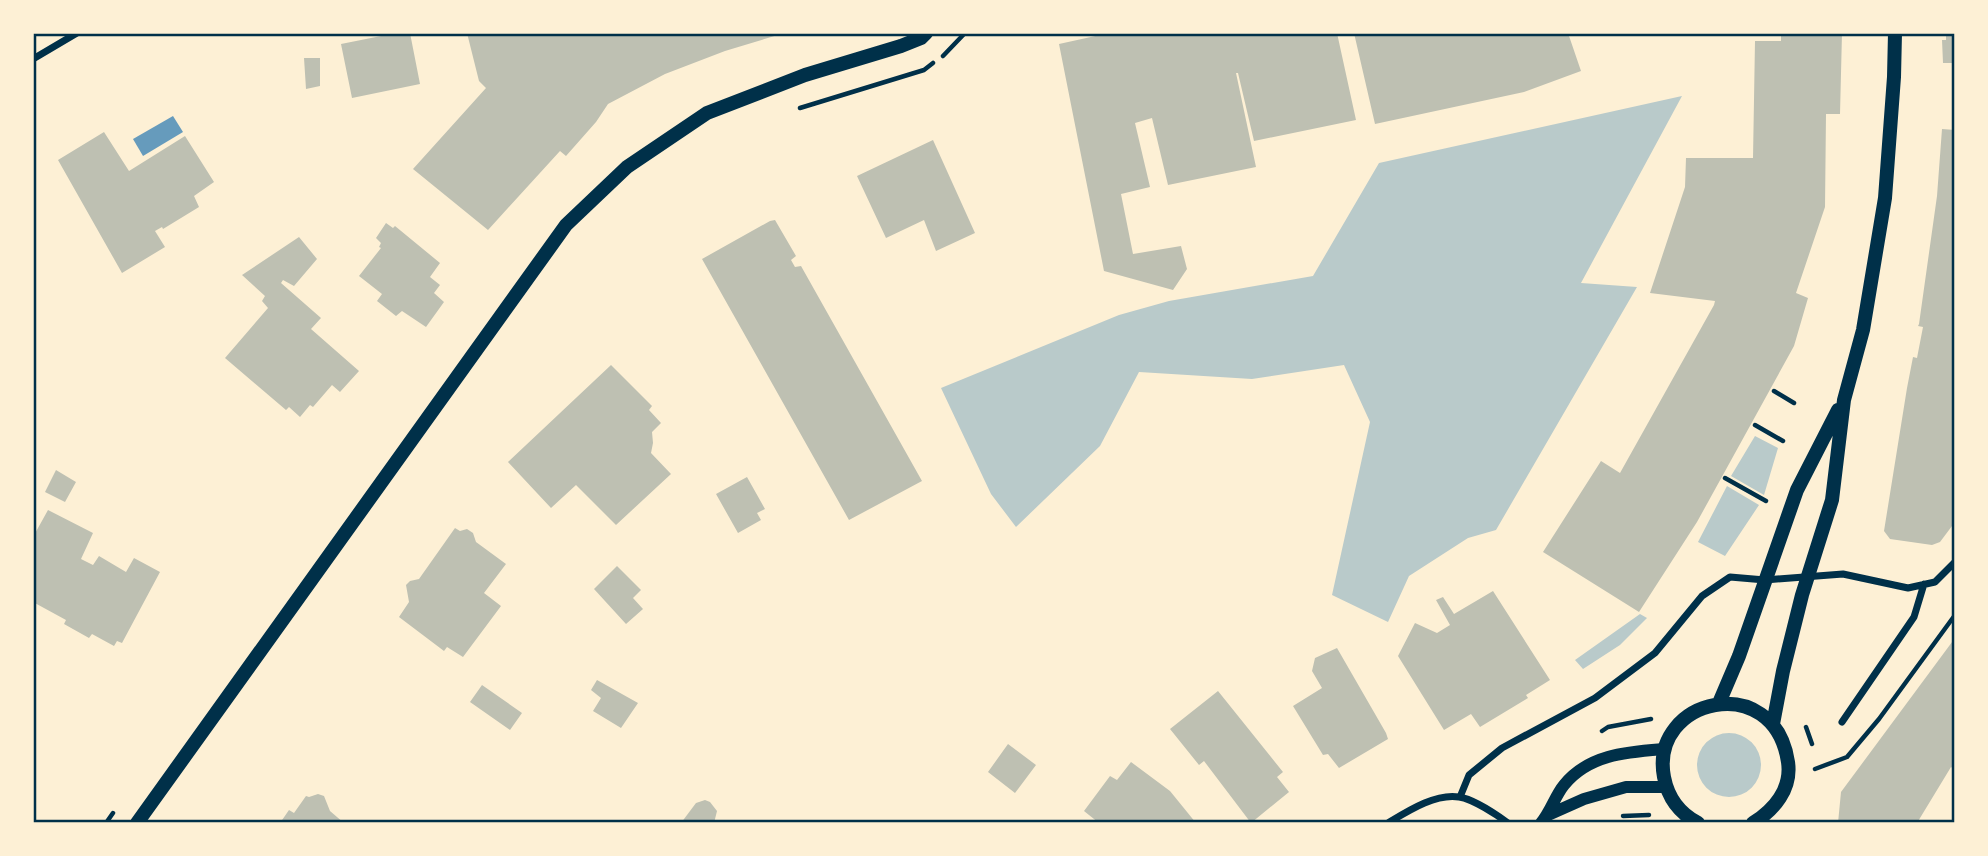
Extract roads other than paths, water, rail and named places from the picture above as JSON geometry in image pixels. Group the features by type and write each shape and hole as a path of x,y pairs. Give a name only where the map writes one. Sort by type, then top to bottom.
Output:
{"main road":[{"path":"137,823 566,225 627,167 707,113 805,75 901,46 926,33"},
{"path":"1773,724 1783,671 1832,500 1844,400 1863,330 1885,198 1895,78 1895,33"},
{"path":"1719,703 1739,656 1797,490 1844,400"},
{"path":"1698,823 1673,802 1666,787 1662,768 1665,749 1676,727 1695,711 1719,703 1739,704 1758,711 1773,724 1786,745 1789,769 1784,793 1770,813 1753,823"}],"street":[{"path":"33,59 76,33"},
{"path":"1460,797 1469,775 1502,748 1595,698 1655,653 1702,596 1730,577 1765,580 1843,574 1908,587 1935,582 1955,562"},
{"path":"1842,722 1914,617 1924,584"},
{"path":"1544,819 1563,786 1580,769 1611,754 1665,749"},
{"path":"1544,819 1584,799 1626,787 1666,787"},
{"path":"1388,823 1434,799 1460,797 1508,823"}],"water":[{"path":"173,116 183,132 143,156 133,139"}]}
